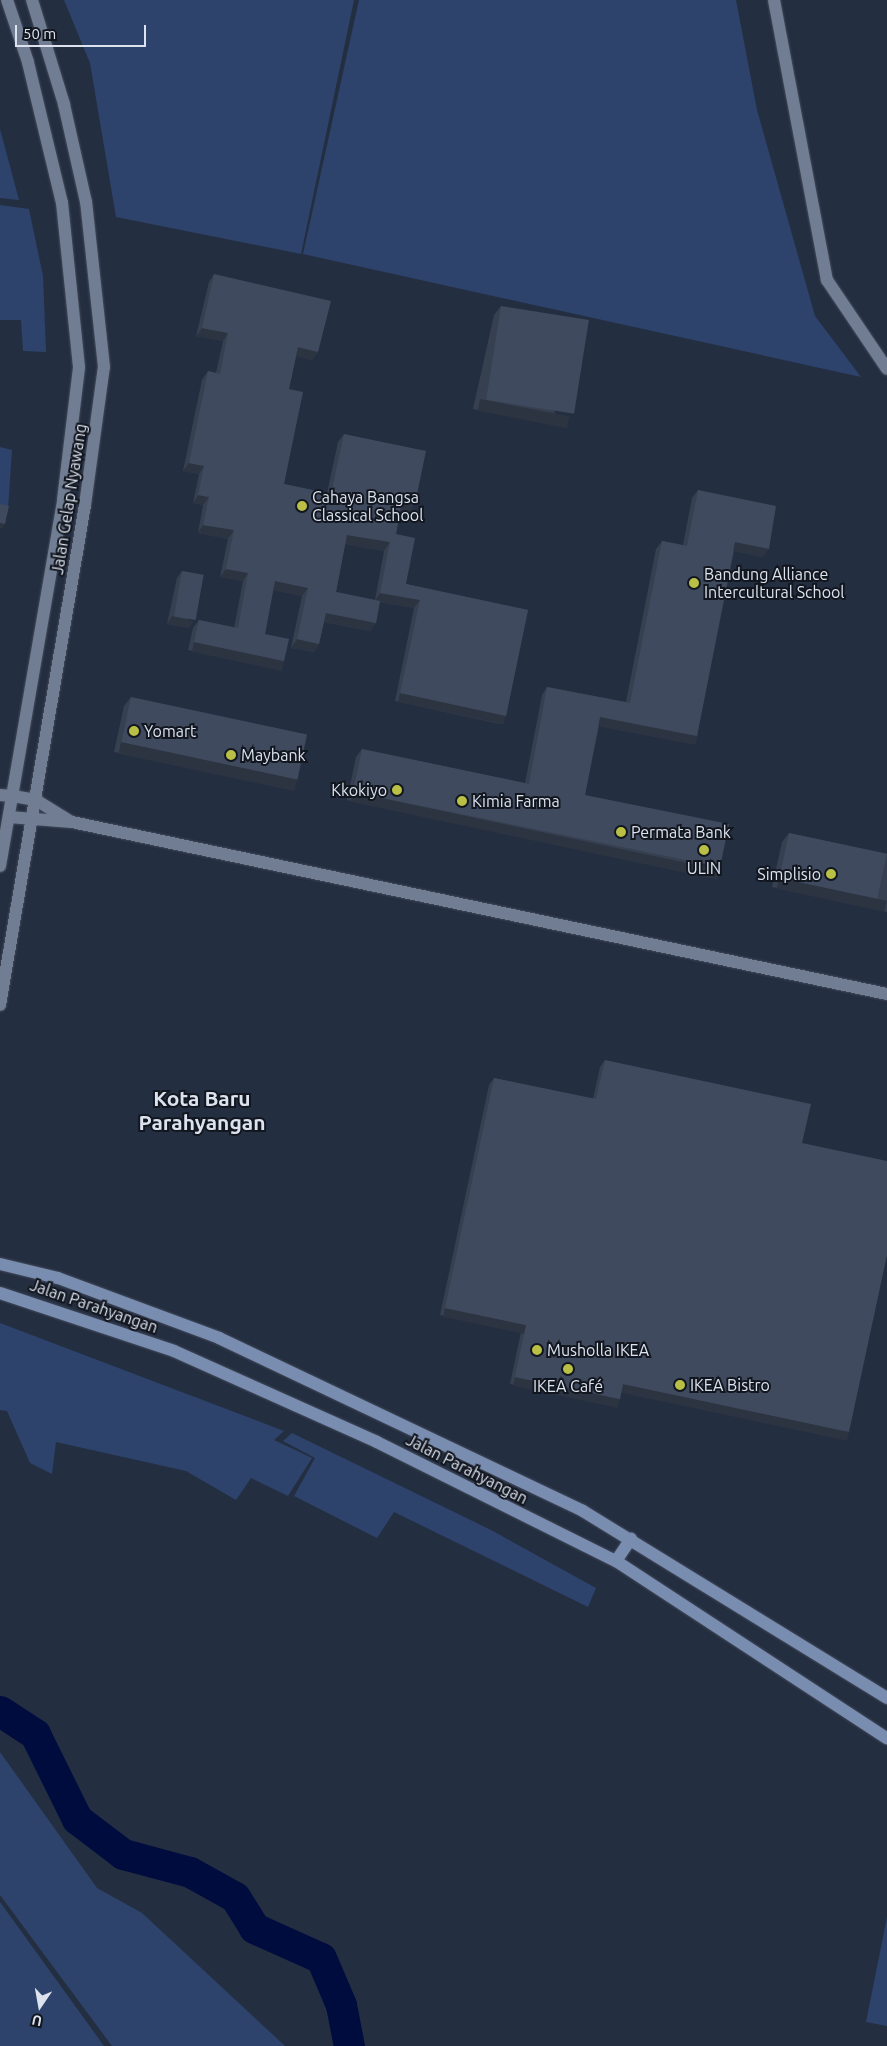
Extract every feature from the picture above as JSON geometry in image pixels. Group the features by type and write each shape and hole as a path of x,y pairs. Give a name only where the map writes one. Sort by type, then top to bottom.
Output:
{"main road":[{"name":"Jalan Parahyangan","path":"0,1264 58,1278 219,1338 583,1511 887,1698"},
{"name":"Jalan Parahyangan","path":"0,1292 174,1351 378,1442 616,1561 887,1738"},
{"path":"616,1561 631,1539"}],"street":[{"name":"Jalan Gelap Nyawang","path":"0,866 5,816 13,796 63,500 79,367 62,202 28,62 7,0"},
{"name":"Jalan Gelap Nyawang","path":"0,1005 36,800 104,366 86,202 64,104 32,0"},
{"path":"774,0 827,280 887,369"},
{"path":"0,794 36,800 72,822"},
{"path":"5,816 32,821 72,822 887,994"}],"shaded area":[{"path":"64,0 354,0 301,254 116,217 90,63"},
{"path":"359,0 736,0 757,110 815,316 861,377 303,254"},
{"path":"0,129 19,200 0,198"},
{"path":"0,205 29,209 43,276 46,352 23,351 21,320 0,320"},
{"path":"0,447 12,450 8,509 0,507"},
{"path":"0,1323 284,1431 274,1440 312,1458 288,1496 251,1478 236,1500 186,1471 56,1442 52,1474 30,1463 7,1411 0,1410"},
{"path":"292,1433 491,1530 596,1588 588,1607 394,1512 377,1538 294,1496 315,1458 283,1441"},
{"path":"0,1752 97,1888 142,1913 285,2046 112,2046 0,1895"},
{"path":"0,1902 104,2046 0,2046"},
{"path":"887,1917 887,2026 866,2022"}],"building":[{"path":"214,274 331,301 318,352 298,347 289,389 303,392 284,484 331,494 344,434 426,451 415,504 402,501 396,534 415,538 406,584 528,610 506,716 400,693 420,600 380,593 390,542 347,535 336,592 380,601 376,623 326,613 319,644 297,639 308,588 275,581 265,634 289,639 284,661 194,642 199,620 238,628 248,573 226,569 234,530 203,525 209,497 198,495 204,466 189,463 208,371 220,374 228,333 202,328"},
{"path":"501,306 589,320 574,414 486,400"},
{"path":"698,490 776,506 769,549 735,542 697,736 600,717 585,795 729,824 720,867 353,792 362,749 529,784 547,687 630,703 662,541 687,546"},
{"path":"0,504 9,506 5,524 0,523"},
{"path":"182,571 204,575 196,620 174,616"},
{"path":"131,697 307,734 298,779 121,742"},
{"path":"789,833 887,854 877,899 779,878"},
{"path":"605,1060 811,1104 802,1143 887,1161 887,1255 849,1432 623,1384 620,1399 515,1377 526,1325 445,1308 494,1078 596,1099"}],"waterway":[{"path":"0,1711 35,1734 77,1819 123,1854 190,1872 235,1897 254,1928 321,1958 341,2005 349,2046"}],"place":[{"name":"Cahaya Bangsa Classical School","path":"302,506"},
{"name":"Bandung Alliance Intercultural School","path":"694,583"},
{"name":"Yomart","path":"134,731"},
{"name":"Maybank","path":"231,755"},
{"name":"Kkokiyo","path":"397,790"},
{"name":"Kimia Farma","path":"462,801"},
{"name":"Permata Bank","path":"621,832"},
{"name":"ULIN","path":"704,850"},
{"name":"Simplisio","path":"831,874"},
{"name":"Musholla IKEA","path":"537,1350"},
{"name":"IKEA Café","path":"568,1369"},
{"name":"IKEA Bistro","path":"680,1385"}],"district":[{"name":"Kota Baru Parahyangan","path":"202,1110"}]}
